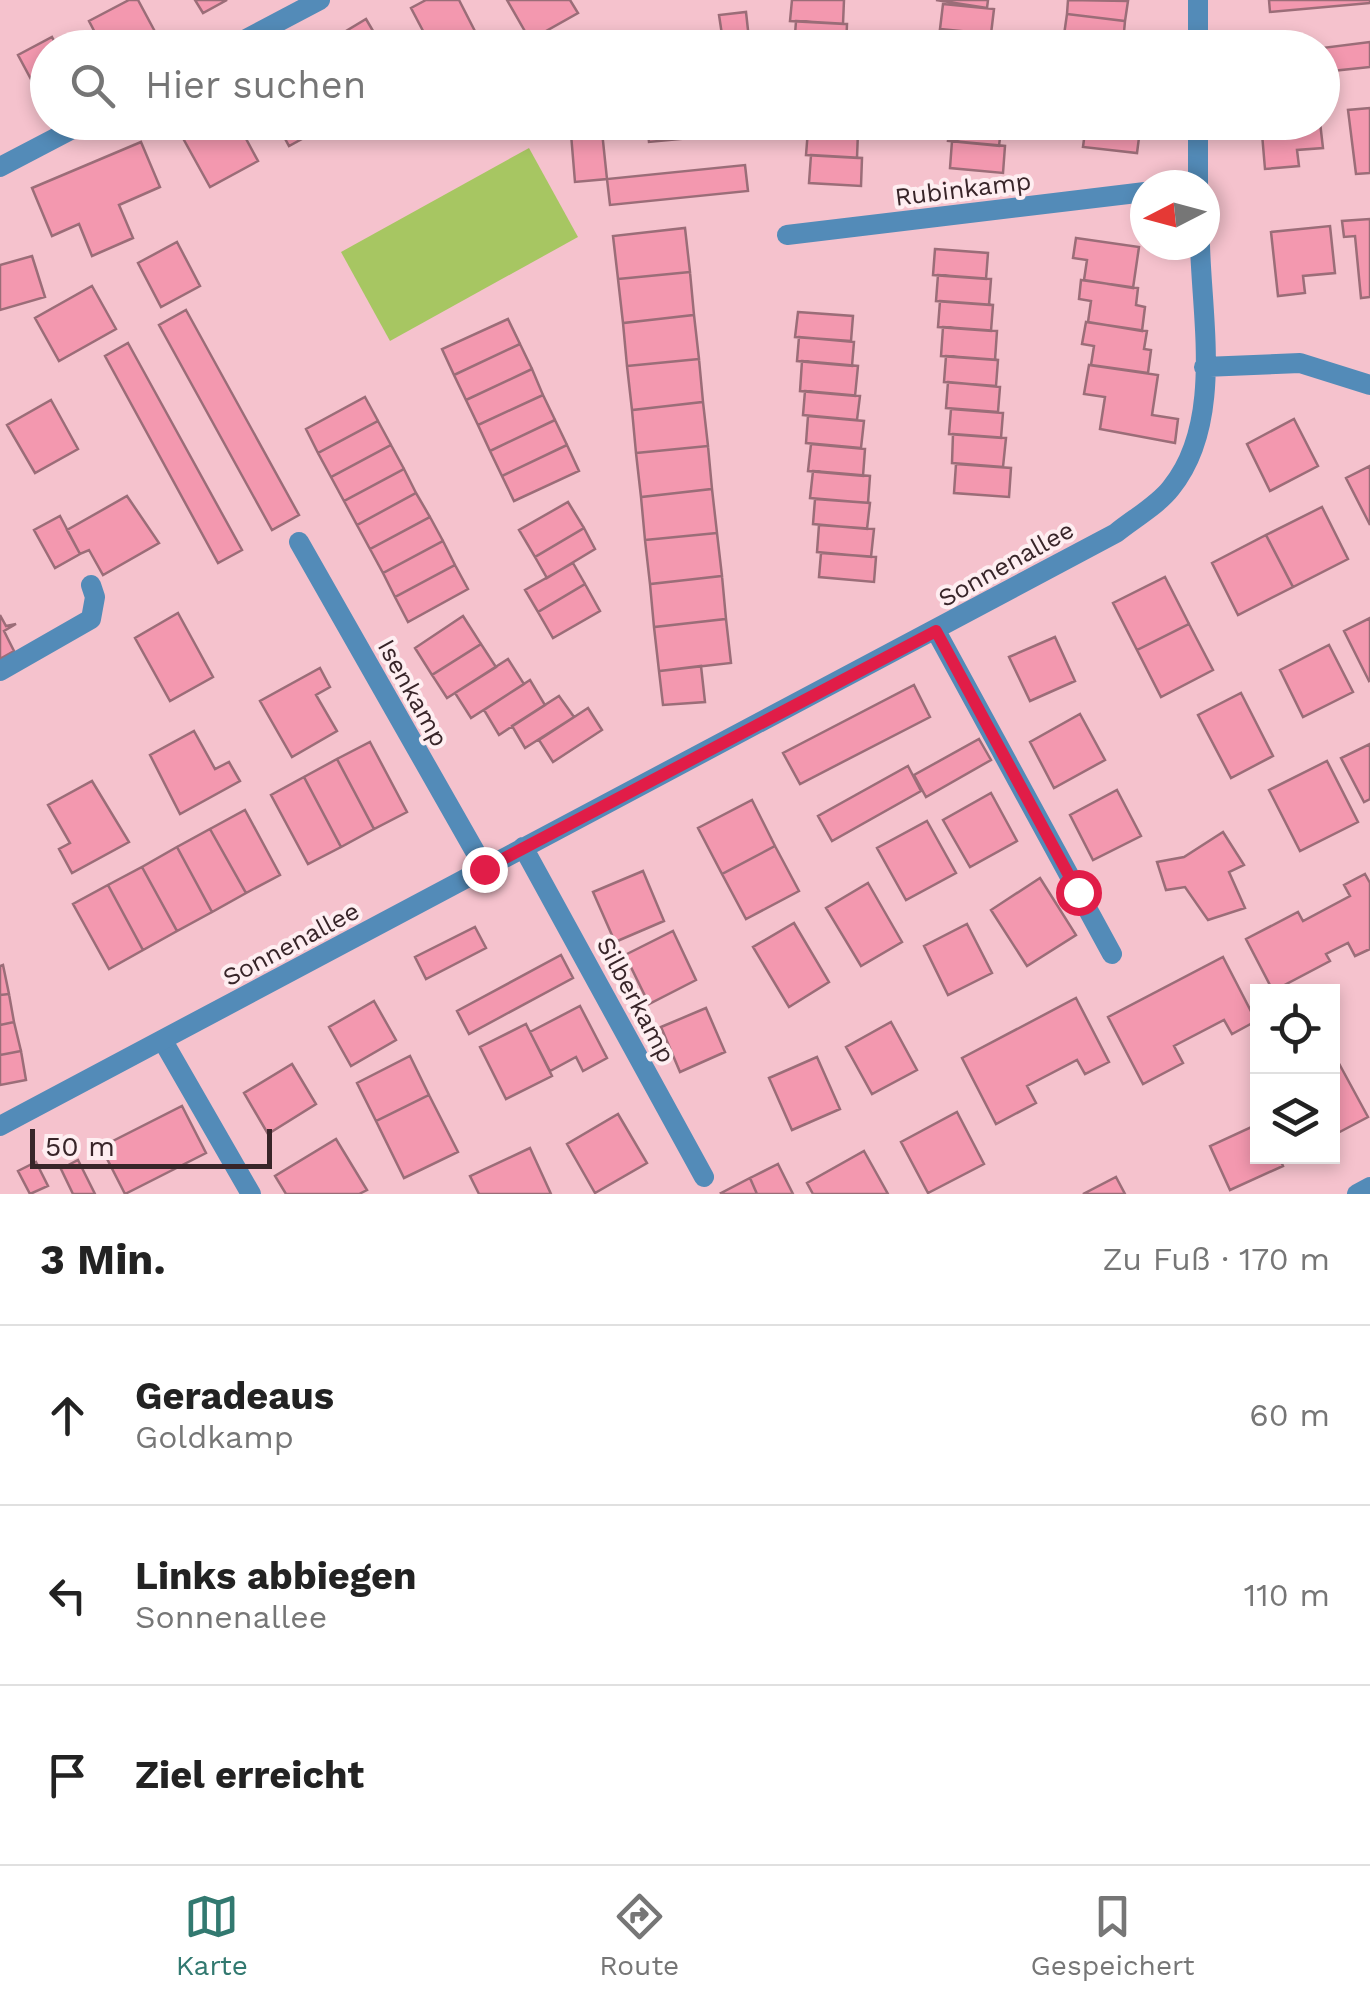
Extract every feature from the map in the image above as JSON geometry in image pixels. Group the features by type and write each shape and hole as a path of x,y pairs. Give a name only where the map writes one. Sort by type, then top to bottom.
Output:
{"street":[{"path":"264,30 320,0"},
{"path":"1198,0 1198,30"},
{"path":"0,167 52,140"},
{"path":"1198,140 1198,170"},
{"name":"Rubinkamp","path":"787,235 1130,194"},
{"name":"Sonnenallee","path":"0,1126 1116,532 1171,489 1199,437 1204,368 1200,260"},
{"path":"1204,368 1300,363 1370,386"},
{"name":"Isenkamp","path":"299,542 484,869"},
{"path":"0,671 91,619 95,597 91,585"},
{"path":"936,631 1112,954"},
{"name":"Silberkamp","path":"523,847 704,1177"},
{"path":"163,1042 251,1194"},
{"path":"1356,1194 1370,1187"}],"green space":[{"path":"529,148 578,237 390,341 341,252"}],"building":[{"path":"129,0 138,0 154,30 94,30 89,21"},
{"path":"195,0 227,0 203,13"},
{"path":"426,0 459,0 474,30 423,30 411,8"},
{"path":"507,0 570,0 578,13 548,30 524,30"},
{"path":"792,0 844,0 843,24 790,21"},
{"path":"936,0 988,0 987,8"},
{"path":"1068,0 1128,1 1125,21 1067,14"},
{"path":"1269,0 1370,0 1370,3 1270,12"},
{"path":"943,4 994,9 991,30 940,29"},
{"path":"746,12 748,30 721,30 719,15"},
{"path":"1067,14 1125,21 1124,30 1065,30"},
{"path":"366,19 372,30 348,30"},
{"path":"796,21 847,24 847,30 795,30"},
{"path":"1370,42 1370,67 1340,70 1340,46"},
{"path":"30,49 30,77 18,55"},
{"path":"1370,108 1370,173 1356,174 1348,110"},
{"path":"184,140 247,140 258,161 210,187"},
{"path":"572,140 603,140 607,179 575,182"},
{"path":"807,140 858,140 857,158 806,155"},
{"path":"948,140 1000,140 999,146"},
{"path":"1084,140 1139,140 1137,153 1083,147"},
{"path":"1263,140 1322,140 1323,148 1297,150 1299,166 1265,169"},
{"path":"952,141 1005,146 1003,173 950,168"},
{"path":"141,142 160,187 119,205 133,238 92,256 79,224 52,236 32,188"},
{"path":"811,155 862,158 861,186 809,183"},
{"path":"745,165 748,191 610,205 607,179"},
{"path":"1370,219 1370,297 1361,298 1355,236 1344,237 1342,221"},
{"path":"1330,226 1335,273 1303,276 1305,293 1278,296 1271,232"},
{"path":"685,228 690,272 618,279 613,236"},
{"path":"1076,238 1130,246 1130,260 1137,260 1133,288 1084,280 1087,260 1073,258"},
{"path":"177,242 200,286 161,307 138,263"},
{"path":"935,249 988,253 986,279 933,275"},
{"path":"32,256 45,297 0,310 0,265"},
{"path":"690,272 694,315 623,323 618,279"},
{"path":"938,275 991,279 989,305 936,301"},
{"path":"1081,280 1138,288 1136,305 1145,307 1142,331 1088,322 1091,301 1079,299"},
{"path":"92,286 116,329 59,361 35,318"},
{"path":"940,301 993,305 991,331 938,327"},
{"path":"186,310 299,515 272,530 159,325"},
{"path":"798,312 853,316 851,341 795,337"},
{"path":"694,315 699,359 627,366 623,323"},
{"path":"508,319 520,344 454,375 442,349"},
{"path":"1086,322 1147,331 1144,349 1151,350 1148,373 1091,365 1094,346 1082,344"},
{"path":"943,327 997,331 995,360 941,356"},
{"path":"799,337 854,342 852,366 797,361"},
{"path":"128,343 242,550 218,563 105,356"},
{"path":"520,344 532,369 466,400 454,375"},
{"path":"946,356 998,360 996,386 944,382"},
{"path":"699,359 703,402 632,410 627,366"},
{"path":"802,361 858,366 855,396 800,391"},
{"path":"1089,365 1158,375 1152,415 1178,419 1175,443 1100,429 1105,397 1084,394"},
{"path":"532,369 543,395 478,425 466,400"},
{"path":"948,382 1000,387 998,412 946,408"},
{"path":"805,391 860,396 857,420 803,415"},
{"path":"543,395 555,420 490,451 478,425"},
{"path":"365,397 378,421 318,453 306,429"},
{"path":"51,400 78,449 35,473 7,425"},
{"path":"703,402 708,446 636,453 632,410"},
{"path":"951,409 1003,413 1001,438 949,434"},
{"path":"808,416 864,421 861,448 806,443"},
{"path":"1294,419 1318,466 1270,491 1247,444"},
{"path":"555,420 567,445 502,476 490,451"},
{"path":"378,421 391,445 331,477 318,453"},
{"path":"953,434 1006,438 1003,467 952,463"},
{"path":"811,444 865,449 863,476 808,471"},
{"path":"391,445 404,469 344,501 331,477"},
{"path":"567,445 579,471 514,501 502,476"},
{"path":"708,446 712,489 641,497 636,453"},
{"path":"956,464 1011,468 1009,497 954,493"},
{"path":"1370,466 1370,525 1346,478"},
{"path":"404,469 416,493 357,525 344,501"},
{"path":"813,471 870,476 868,503 810,498"},
{"path":"712,489 717,533 645,540 641,497"},
{"path":"416,493 430,517 370,549 357,525"},
{"path":"127,496 159,543 103,575 89,550 80,554 67,530"},
{"path":"815,499 870,503 867,529 813,524"},
{"path":"568,502 584,528 535,557 519,530"},
{"path":"1322,507 1348,559 1293,587 1266,535"},
{"path":"60,516 80,554 55,568 34,530"},
{"path":"430,517 443,541 383,573 370,549"},
{"path":"819,525 874,529 871,557 817,552"},
{"path":"584,528 595,549 547,578 535,557"},
{"path":"717,533 722,576 650,584 645,540"},
{"path":"1266,535 1293,587 1238,615 1212,563"},
{"path":"443,541 455,565 395,597 383,573"},
{"path":"821,553 876,557 874,582 819,577"},
{"path":"573,563 585,584 538,612 525,590"},
{"path":"455,565 468,589 408,622 395,597"},
{"path":"722,576 726,619 654,627 650,584"},
{"path":"1165,577 1189,624 1137,650 1113,603"},
{"path":"585,584 600,611 553,638 538,612"},
{"path":"178,613 213,677 170,701 135,638"},
{"path":"0,615 6,626 16,624 4,631 14,651 0,659"},
{"path":"463,616 481,644 432,675 415,648"},
{"path":"1370,618 1370,680 1369,681 1344,631"},
{"path":"726,619 731,663 659,671 654,627"},
{"path":"1189,624 1213,670 1161,697 1137,650"},
{"path":"1055,637 1075,681 1030,701 1009,657"},
{"path":"481,644 496,667 447,698 432,675"},
{"path":"1329,645 1353,692 1303,717 1280,670"},
{"path":"508,659 524,684 471,718 455,693"},
{"path":"701,666 705,702 663,705 659,671"},
{"path":"320,668 330,687 316,695 337,731 292,757 260,701"},
{"path":"530,680 545,705 499,735 484,710"},
{"path":"914,685 930,717 800,784 783,753"},
{"path":"1241,693 1273,756 1231,778 1198,715"},
{"path":"559,696 574,717 525,748 512,726"},
{"path":"588,708 602,730 553,762 539,740"},
{"path":"1080,714 1105,760 1054,788 1030,742"},
{"path":"194,731 215,769 229,762 240,781 180,814 150,755"},
{"path":"979,739 991,760 926,797 914,775"},
{"path":"370,742 407,812 374,829 337,759"},
{"path":"1370,744 1370,799 1364,802 1341,758"},
{"path":"337,759 374,829 341,847 304,777"},
{"path":"1327,761 1358,822 1300,851 1269,790"},
{"path":"908,766 921,791 832,841 818,816"},
{"path":"304,777 341,847 308,864 271,795"},
{"path":"92,781 129,842 72,873 59,849 70,843 48,805"},
{"path":"1117,790 1141,836 1093,860 1070,815"},
{"path":"991,793 1017,841 970,867 943,820"},
{"path":"752,800 775,846 722,874 698,828"},
{"path":"245,810 280,875 246,893 210,829"},
{"path":"927,821 956,873 906,900 877,848"},
{"path":"210,829 246,893 212,912 177,847"},
{"path":"1223,832 1244,865 1229,872 1245,908 1208,920 1185,887 1166,890 1157,862 1184,857"},
{"path":"775,846 799,891 746,919 722,874"},
{"path":"177,847 212,912 177,931 142,867"},
{"path":"142,867 177,931 143,950 108,885"},
{"path":"643,871 664,921 615,942 593,892"},
{"path":"1365,874 1370,883 1370,949 1355,956 1348,943 1326,954 1330,961 1286,984 1269,984 1246,939 1298,912 1303,921 1350,896 1344,885"},
{"path":"1040,878 1076,935 1027,966 991,910"},
{"path":"868,883 902,942 861,966 826,908"},
{"path":"108,885 143,950 109,969 73,904"},
{"path":"794,923 829,982 789,1007 753,947"},
{"path":"967,924 992,973 948,995 924,946"},
{"path":"475,927 486,948 426,979 415,957"},
{"path":"673,931 696,980 649,1004 625,955"},
{"path":"561,955 573,978 469,1034 457,1011"},
{"path":"1223,957 1250,1009 1250,1024 1232,1034 1224,1020 1174,1046 1183,1063 1143,1084 1108,1017"},
{"path":"3,965 9,994 0,995 0,966"},
{"path":"9,994 14,1022 0,1025 0,995"},
{"path":"1076,998 1109,1062 1085,1074 1077,1060 1027,1086 1036,1103 996,1124 962,1058"},
{"path":"374,1001 396,1040 351,1066 329,1027"},
{"path":"580,1006 607,1058 583,1071 576,1057 550,1071 530,1032"},
{"path":"706,1008 725,1052 680,1072 661,1027"},
{"path":"14,1022 21,1051 0,1055 0,1025"},
{"path":"891,1022 917,1070 872,1094 846,1047"},
{"path":"526,1024 552,1076 506,1099 480,1047"},
{"path":"21,1051 26,1080 0,1085 0,1055"},
{"path":"410,1056 429,1095 376,1121 357,1083"},
{"path":"817,1057 840,1109 792,1130 769,1078"},
{"path":"292,1064 316,1104 268,1134 244,1093"},
{"path":"1340,1065 1368,1117 1340,1132"},
{"path":"429,1095 458,1152 404,1178 376,1121"},
{"path":"182,1106 206,1153 125,1194 101,1147"},
{"path":"957,1112 984,1164 928,1193 901,1142"},
{"path":"618,1114 647,1163 595,1193 567,1144"},
{"path":"1250,1128 1250,1164 1283,1166 1230,1190 1210,1146"},
{"path":"336,1139 367,1190 359,1194 286,1194 275,1176"},
{"path":"530,1148 551,1194 479,1194 470,1176"},
{"path":"864,1151 888,1194 813,1194 807,1183"},
{"path":"78,1160 95,1194 73,1194 61,1169"},
{"path":"36,1162 48,1186 30,1194 18,1171"},
{"path":"778,1164 793,1194 757,1194 750,1178"},
{"path":"1116,1177 1125,1194 1083,1194"},
{"path":"750,1178 757,1194 721,1193"}],"route":[{"path":"484,869 936,631 1078,892"}]}
